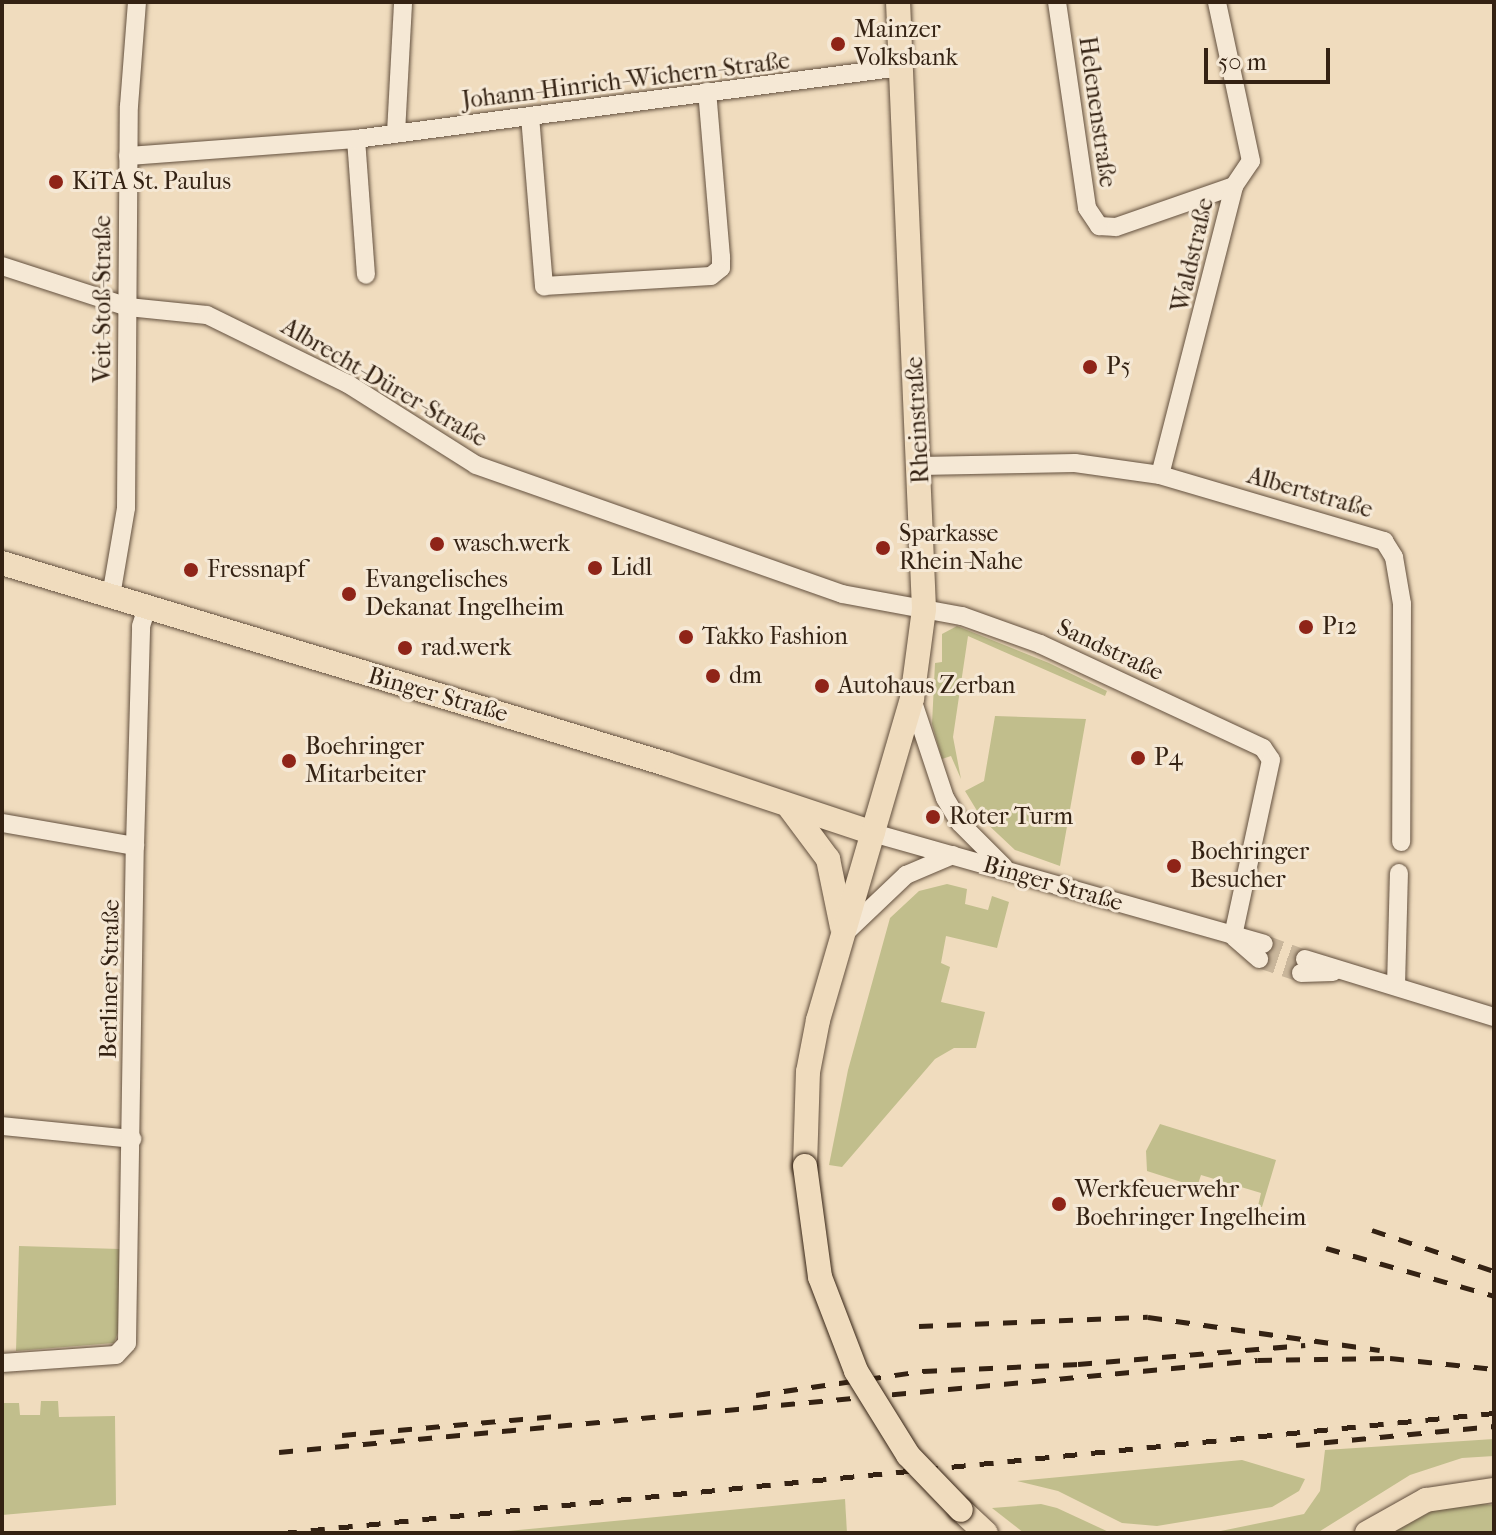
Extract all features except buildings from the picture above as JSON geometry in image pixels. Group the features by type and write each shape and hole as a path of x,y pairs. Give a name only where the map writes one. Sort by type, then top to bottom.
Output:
{"main road":[{"name":"Rheinstraße","path":"873,833 912,699 924,609 898,2"},
{"name":"Binger Straße","path":"2,563 666,764 790,808 873,833"},
{"path":"790,808 828,859 843,935"},
{"path":"873,833 808,1072 805,1166 820,1277 856,1371 908,1455 986,1533"},
{"path":"1367,1533 1426,1500 1494,1490"}],"street":[{"name":"Veit-Stoß-Straße","path":"111,596 126,508 128,156 137,2"},
{"path":"396,133 403,2"},
{"name":"Helenenstraße","path":"1057,2 1084,193 1099,226 1116,227 1234,186"},
{"name":"Waldstraße","path":"1160,475 1234,186 1251,161 1251,146 1217,2"},
{"name":"Johann-Hinrich-Wichern-Straße","path":"128,156 356,139 707,92 808,83 901,67"},
{"path":"530,116 544,286 711,276 721,268 721,257 707,92"},
{"path":"356,139 366,275"},
{"name":"Albrecht-Dürer-Straße","path":"2,266 128,307 196,312 243,330 348,384 476,465 842,594 924,609"},
{"name":"Albertstraße","path":"920,466 1054,462 1160,475 1376,537 1390,548 1402,604 1401,842"},
{"name":"Berliner Straße","path":"2,1363 123,1351 132,1139 141,626 147,608"},
{"name":"Sandstraße","path":"924,609 962,616 1040,644 1269,753 1233,936"},
{"path":"912,699 945,798 960,823 1006,869"},
{"path":"2,823 135,846"},
{"name":"Binger Straße","path":"873,833 1233,936 1261,952"},
{"path":"843,935 906,875 953,855"},
{"path":"1396,986 1399,873"},
{"path":"1303,966 1347,971 1494,1017"},
{"path":"2,1126 132,1139"}],"shaded area":[{"path":"957,626 1049,663 1107,691 1105,696 968,636 953,737 961,779 951,756 942,759 932,724 935,663 942,662 942,634"},
{"path":"995,716 1086,719 1060,866 1015,850 982,819 965,791 984,781"},
{"path":"947,884 967,889 965,904 988,910 992,896 1009,902 997,948 946,936 941,963 950,967 941,1002 985,1012 976,1048 954,1048 935,1059 842,1167 829,1165 848,1070 890,918 919,891"},
{"path":"1160,1124 1276,1160 1262,1207 1258,1206 1261,1193 1201,1175 1197,1187 1147,1171 1146,1151"},
{"path":"19,1246 120,1249 119,1330 114,1343 16,1351"},
{"path":"41,1401 58,1401 59,1417 115,1416 116,1505 2,1515 3,1403 19,1403 20,1415 40,1415"},
{"path":"1494,1439 1494,1456 1462,1458 1410,1475 1317,1533 1211,1533 1304,1514 1320,1491 1325,1450"},
{"path":"1242,1460 1305,1479 1299,1491 1272,1507 1157,1526 1122,1523 1058,1491 1017,1481"},
{"path":"845,1499 847,1533 488,1533"},
{"path":"1450,1501 1494,1505 1494,1533 1392,1533"},
{"path":"1041,1504 1057,1508 1111,1533 1024,1533 992,1508"}],"tunnel":[{"path":"1264,944 1305,959"},
{"path":"1259,959 1301,973"}],"railway":[{"path":"1372,1230 1494,1271"},
{"path":"1326,1248 1494,1296"},
{"path":"919,1326 1148,1317 1380,1350"},
{"path":"1078,1364 1305,1345"},
{"path":"279,1452 1258,1360 1390,1358 1494,1369"},
{"path":"756,1395 923,1371 1080,1364"},
{"path":"283,1533 1494,1413"},
{"path":"342,1435 553,1416"},
{"path":"1296,1445 1494,1426"}],"place":[{"name":"Mainzer Volksbank","path":"838,44"},
{"name":"KiTA St. Paulus","path":"56,182"},
{"name":"P5","path":"1090,367"},
{"name":"wasch.werk","path":"437,544"},
{"name":"Sparkasse Rhein-Nahe","path":"883,548"},
{"name":"Lidl","path":"595,568"},
{"name":"Fressnapf","path":"191,570"},
{"name":"Evangelisches Dekanat Ingelheim","path":"349,594"},
{"name":"P12","path":"1306,627"},
{"name":"Takko Fashion","path":"686,637"},
{"name":"rad.werk","path":"405,648"},
{"name":"dm","path":"713,676"},
{"name":"Autohaus Zerban","path":"822,686"},
{"name":"P4","path":"1138,758"},
{"name":"Boehringer Mitarbeiter","path":"289,761"},
{"name":"Roter Turm","path":"933,817"},
{"name":"Boehringer Besucher","path":"1174,866"},
{"name":"Werkfeuerwehr Boehringer Ingelheim","path":"1059,1204"}]}
